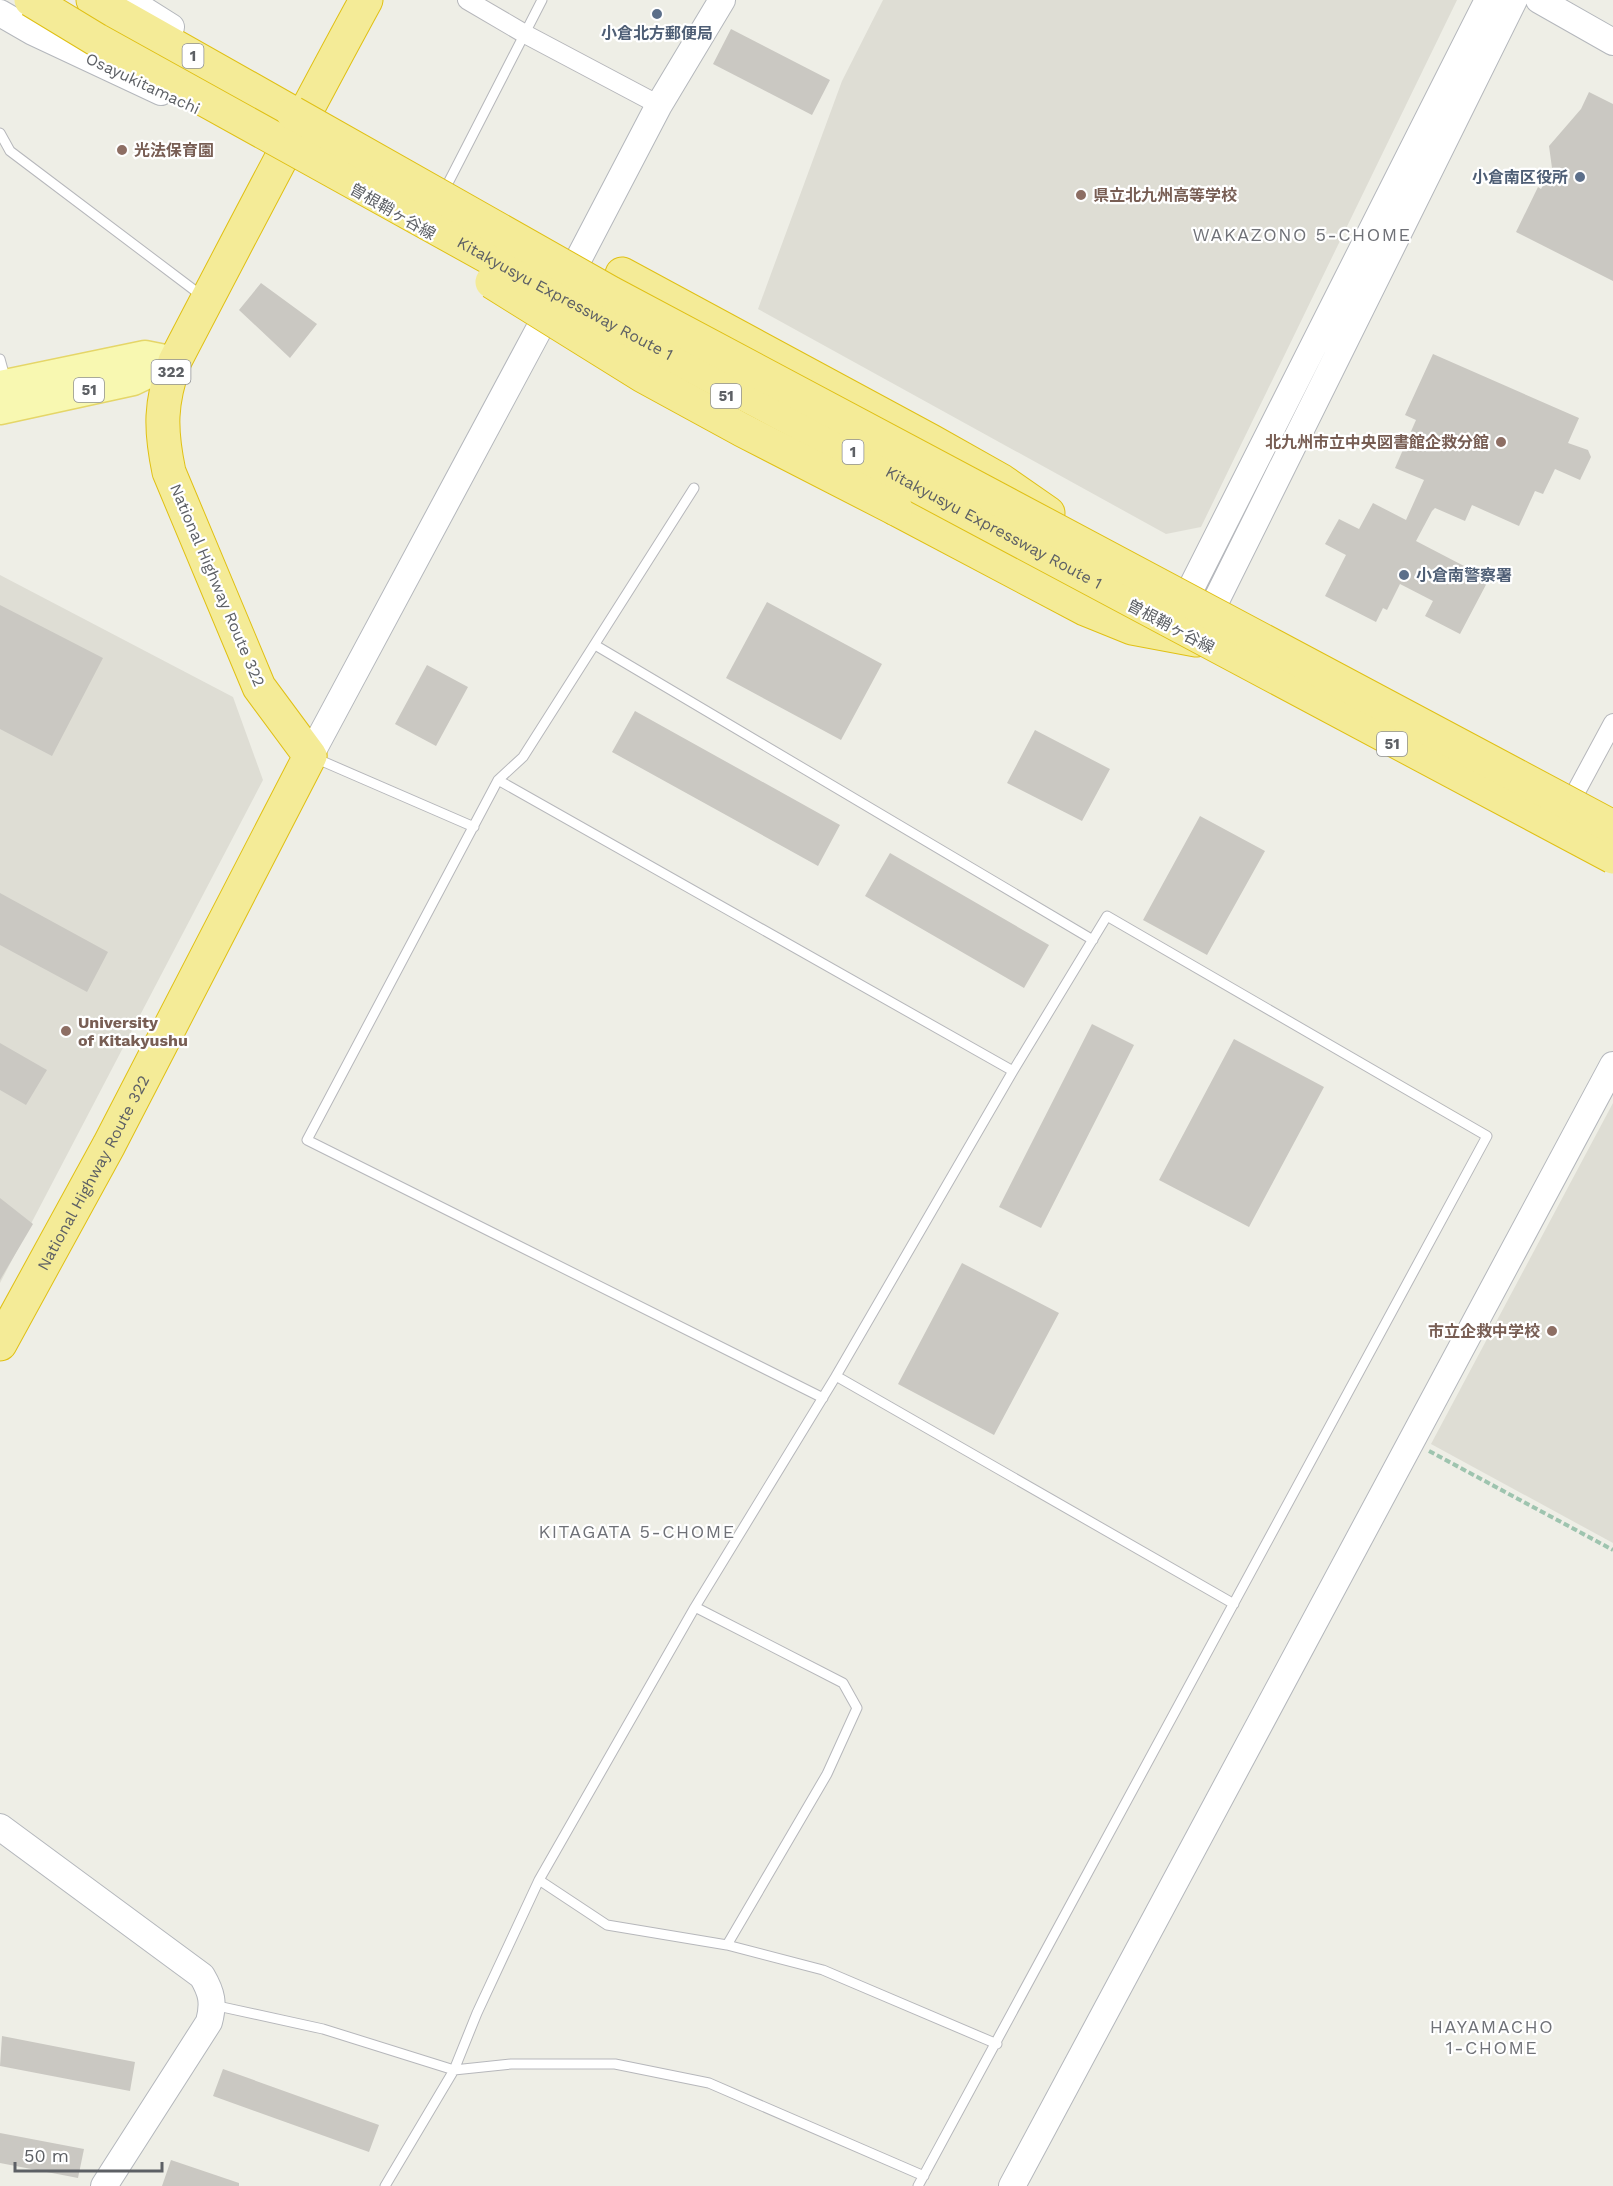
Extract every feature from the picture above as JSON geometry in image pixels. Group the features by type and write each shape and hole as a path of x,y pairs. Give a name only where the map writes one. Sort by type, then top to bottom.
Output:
{"highway":[{"name":"Kitakyusyu Expressway Route 1","path":"31,0 97,40 510,269 1613,859"},
{"name":"Kitakyusyu Expressway Route 1","path":"93,0 299,112 621,298 1613,827"},
{"name":"National Highway Route 322","path":"0,1344 114,1135 310,756 259,687 170,472 163,440 163,410 167,384 176,361 287,150 299,112 366,0"},
{"path":"97,40 151,76 427,236 498,286 643,375 742,430 1085,609 1132,628 1184,634"},
{"path":"299,112 529,225 931,441 1002,481 1072,530"}],"main road":[{"name":"51","path":"299,112 578,260 1012,501 1216,603 1613,820"},
{"name":"曽根鞘ヶ谷線","path":"287,150 553,303 759,414 982,526 1613,859"},
{"name":"51","path":"2,384 133,381 176,361"}],"street":[{"path":"33,32 48,0"},
{"path":"128,0 299,112"},
{"path":"467,0 525,34 659,105"},
{"path":"310,756 578,260 659,105 722,0"},
{"path":"1184,634 1191,590 1488,0"},
{"path":"1184,634 1216,603 1514,0"},
{"path":"1539,0 1613,42"},
{"name":"Osayukitamachi","path":"0,13 33,32 287,150"},
{"path":"1572,799 1613,723"},
{"path":"1012,2186 1613,1065"},
{"path":"0,1827 202,1976 209,1987 213,2005 209,2022 104,2186"}],"lane":[{"path":"445,189 542,0"},
{"path":"0,133 10,151 207,300"},
{"path":"694,488 522,757 498,780 308,1140 823,1398"},
{"path":"595,645 1093,940"},
{"path":"310,756 474,827"},
{"path":"498,780 1013,1071"},
{"path":"385,2186 454,2070 477,2013 539,1880 695,1607 823,1398 1013,1071 1107,916 1487,1136 997,2044 918,2186"},
{"path":"836,1376 1234,1604"},
{"path":"695,1607 843,1683 857,1708 827,1774 727,1945"},
{"path":"539,1880 607,1925 727,1945 823,1971 997,2044"},
{"path":"213,2005 323,2029 454,2070 511,2064 615,2064 709,2083 924,2176"}],"path":[{"path":"1411,1441 1613,1550"}],"shaded area":[{"name":"県立北九州高等学校","path":"883,0 1457,0 1201,527 1166,534 758,309 842,81"},
{"name":"University of Kitakyushu","path":"0,575 233,697 263,780 0,1283"},
{"name":"市立企救中学校","path":"1613,1103 1613,1543 1431,1444"}],"building":[{"path":"731,29 830,80 812,115 713,64"},
{"name":"小倉南区役所","path":"1589,92 1613,104 1613,281 1516,232 1538,187 1541,189 1552,168 1549,146 1581,109"},
{"path":"261,283 317,324 290,358 239,310"},
{"path":"1433,354 1579,418 1568,443 1588,450 1591,457 1580,480 1555,469 1543,494 1535,491 1519,526 1472,505 1465,521 1435,508 1432,511 1416,541 1489,579 1460,634 1425,616 1433,601 1400,584 1387,610 1383,608 1376,622 1325,596 1346,555 1325,544 1339,519 1359,529 1373,503 1406,520 1424,480 1395,468 1416,420 1405,415"},
{"path":"767,602 882,664 841,740 726,678"},
{"path":"0,605 103,658 52,756 0,729"},
{"path":"427,665 468,687 436,746 395,724"},
{"path":"635,711 840,825 818,866 612,752"},
{"path":"1035,730 1110,769 1082,821 1007,783"},
{"path":"1200,816 1265,851 1207,955 1143,920"},
{"path":"890,853 1049,945 1024,988 865,896"},
{"path":"0,893 108,952 87,992 0,945"},
{"path":"1092,1024 1134,1045 1041,1228 999,1207"},
{"path":"1234,1039 1324,1087 1249,1227 1159,1180"},
{"path":"0,1043 47,1070 26,1105 0,1090"},
{"path":"0,1198 33,1224 0,1280"},
{"path":"962,1263 1059,1313 994,1435 898,1384"},
{"path":"2,2036 135,2062 130,2091 0,2066"},
{"path":"223,2069 379,2125 369,2152 213,2096"},
{"path":"0,2133 84,2149 78,2178 0,2163"},
{"path":"171,2160 239,2183 239,2186 162,2186"}],"place":[{"name":"小倉北方郵便局","path":"657,14"},
{"name":"光法保育園","path":"122,150"},
{"name":"小倉南区役所","path":"1580,177"},
{"name":"県立北九州高等学校","path":"1081,195"},
{"name":"北九州市立中央図書館企救分館","path":"1501,442"},
{"name":"小倉南警察署","path":"1404,575"},
{"name":"University of Kitakyushu","path":"66,1031"},
{"name":"市立企救中学校","path":"1552,1331"}],"district":[{"name":"WAKAZONO 5-CHOME","path":"1302,235"},
{"name":"KITAGATA 5-CHOME","path":"637,1532"},
{"name":"HAYAMACHO 1-CHOME","path":"1492,2037"}]}
